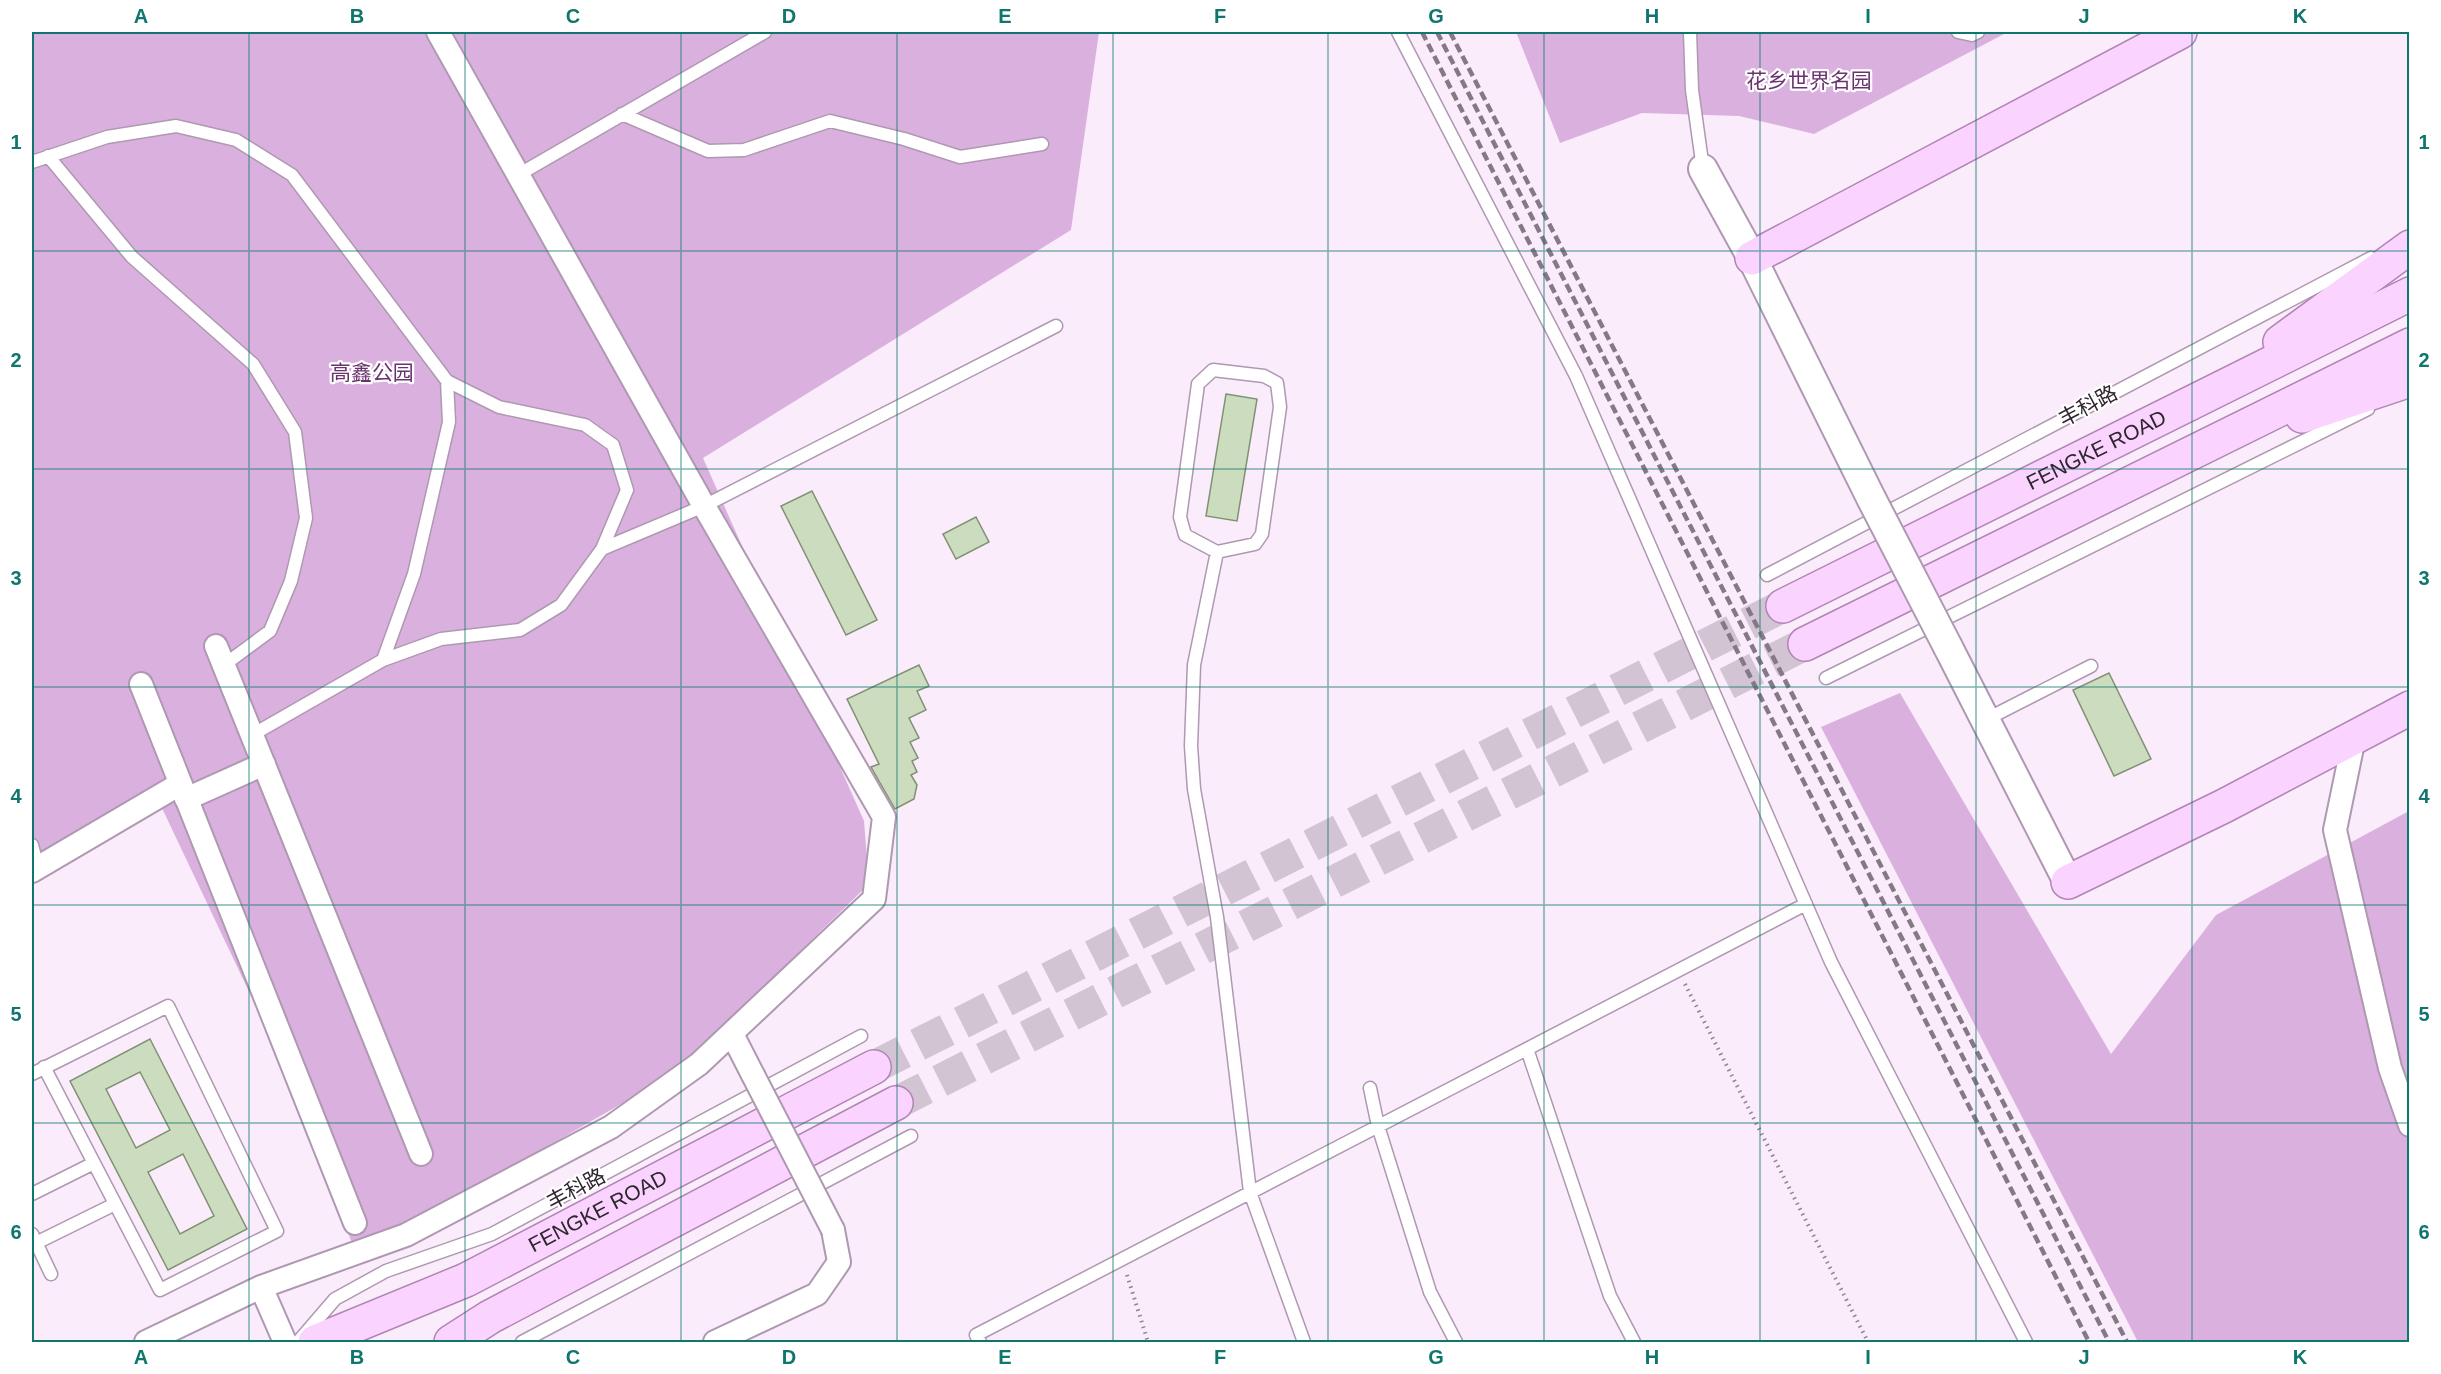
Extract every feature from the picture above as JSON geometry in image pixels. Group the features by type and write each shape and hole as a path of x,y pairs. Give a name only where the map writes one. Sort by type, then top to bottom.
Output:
{"main road":[{"path":"1752,258 2180,32"},
{"path":"2205,397 2409,247"},
{"name":"FENGKE ROAD","path":"1784,606 2409,294"},
{"name":"FENGKE ROAD","path":"1805,644 2409,345"},
{"path":"2217,440 2332,407 2409,380"},
{"path":"2068,882 2224,806 2409,708"},
{"name":"FENGKE ROAD","path":"315,1342 466,1280 874,1067"},
{"name":"FENGKE ROAD","path":"451,1342 490,1317 896,1103"}],"street":[{"path":"146,1342 261,1287 406,1235 611,1127 699,1065 874,899 884,817 704,506 438,32"},
{"path":"1703,169 1752,258 1871,498 2068,882"},
{"path":"220,655 421,1154"},
{"path":"141,684 355,1223"},
{"path":"2354,738 2335,830 2390,1068 2409,1125"},
{"path":"34,870 183,792 264,764"},
{"path":"715,1342 816,1294 839,1262 833,1230 732,1034"},
{"path":"261,1287 285,1342"}],"lane":[{"path":"518,175 765,32"},
{"path":"1398,32 1576,376 1831,962 2026,1342"},
{"path":"1691,32 1692,90 1703,169"},
{"path":"1958,32 1972,35 1978,32"},
{"path":"622,114 708,151 744,150 830,121 904,140 960,158 1042,144"},
{"path":"32,162 107,137 176,126 236,140 292,175 447,381 499,407 585,425 613,445 627,490 602,549 561,605 520,630 441,639 383,660 252,735"},
{"path":"48,156 132,257 253,364 295,432 306,518 291,581 270,631 220,655"},
{"name":"丰科路","path":"1767,575 2409,238"},
{"path":"602,549 704,506 1056,326"},
{"path":"1213,370 1264,376 1278,383 1280,407 1262,534 1255,544 1216,552 1185,535 1180,517 1198,384 1213,370"},
{"path":"383,660 417,563 449,422 447,381"},
{"path":"1826,678 2409,389"},
{"path":"1216,552 1194,665 1191,746 1194,789 1217,917 1250,1192 1304,1342"},
{"path":"1985,720 2091,666"},
{"path":"32,845 34,870"},
{"path":"980,1342 976,1335 1806,904"},
{"path":"32,1074 44,1067 168,1006 277,1231 160,1290 44,1067"},
{"name":"丰科路","path":"298,1342 335,1299 386,1271 492,1234 861,1036"},
{"path":"1527,1049 1610,1296 1634,1342"},
{"path":"1370,1088 1378,1126 1430,1292 1456,1342"},
{"path":"522,1342 911,1136"},
{"path":"32,1194 94,1163"},
{"path":"51,1274 34,1239 115,1204"}],"path":[{"path":"1678,970 1868,1342"},
{"path":"1122,1259 1148,1342"}],"green space":[{"name":"高鑫公园","path":"32,32 1099,32 1071,230 703,458 864,821 869,884 675,1073 435,1211 352,1243 270,1036 161,806 32,885"},
{"name":"花乡世界名园","path":"1516,32 2013,32 2004,34 1814,134 1739,116 1642,113 1560,143"},
{"path":"1900,693 2111,1054 2216,915 2409,811 2409,1342 2138,1342 1821,727"}],"building":[{"path":"1226,394 1257,399 1237,521 1206,516"},
{"path":"812,491 877,620 846,635 781,506"},
{"path":"976,517 989,542 956,559 943,534"},
{"path":"919,665 929,686 917,691 926,710 909,718 919,738 910,742 918,758 912,761 917,772 911,775 917,785 914,799 895,809 871,767 879,764 847,699"},
{"path":"2109,673 2151,759 2114,776 2073,690"},
{"path":"150,1039 247,1229 168,1270 70,1081","holes":["140,1072 170,1130 136,1148 106,1089","183,1154 214,1216 180,1234 148,1172"]}],"tunnel":[{"path":"874,1067 1783,606"},
{"path":"896,1103 1805,644"}],"railway":[{"path":"1422,32 2089,1342"},
{"path":"1437,32 2109,1342"},
{"path":"1450,32 2127,1342"}]}
